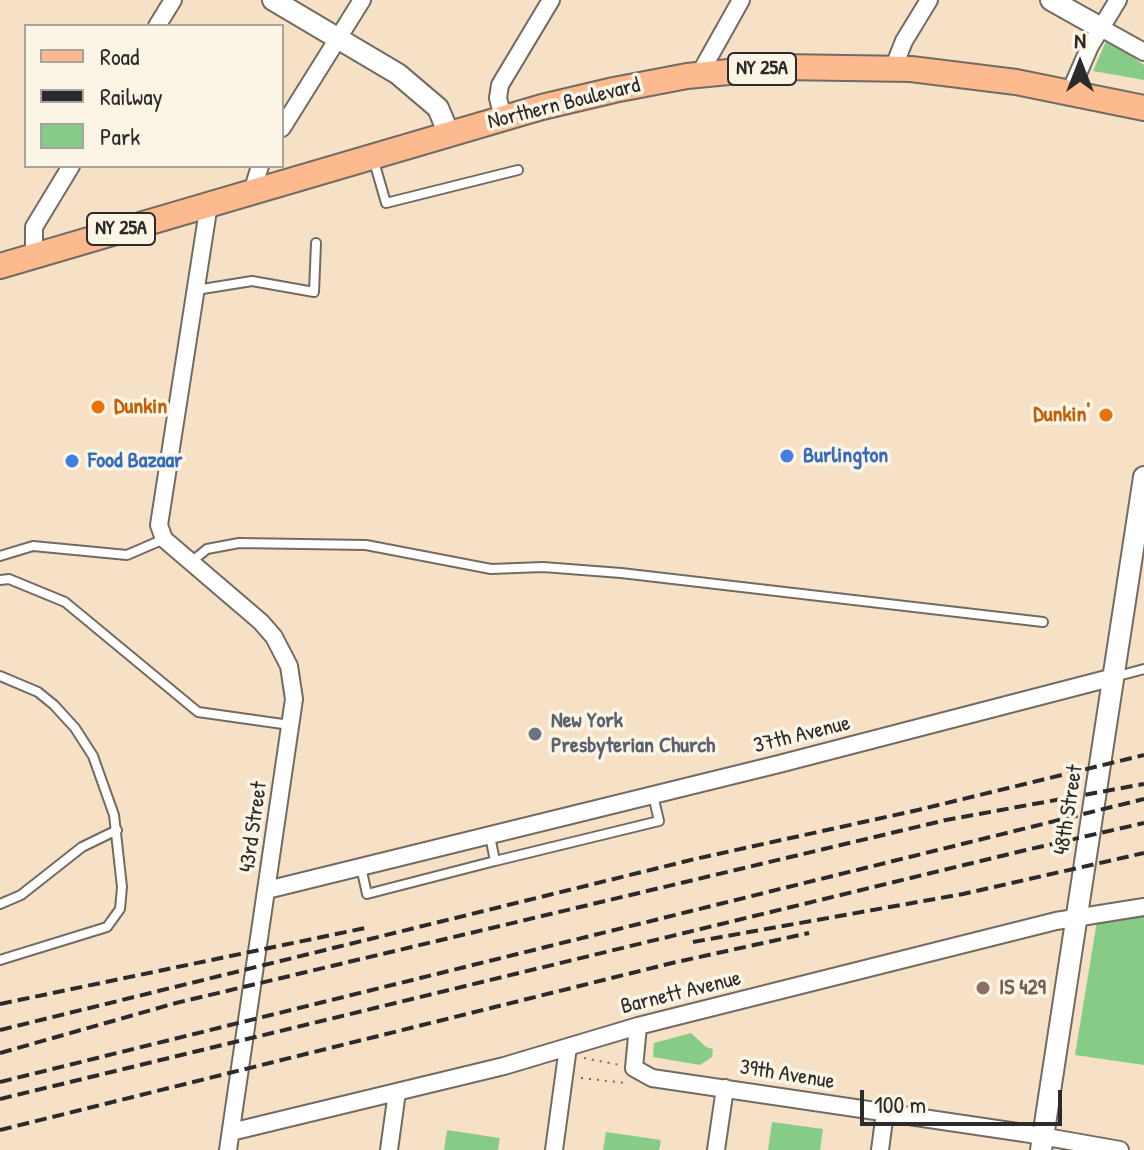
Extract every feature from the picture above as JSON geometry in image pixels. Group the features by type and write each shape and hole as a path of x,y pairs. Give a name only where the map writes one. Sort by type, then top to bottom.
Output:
{"main road":[{"name":"Northern Boulevard","path":"0,266 590,94 699,75 781,67 893,69 990,78 1144,108"}],"street":[{"path":"158,24 173,0"},
{"path":"273,0 382,63 430,99 443,117 449,134"},
{"path":"284,125 362,0"},
{"path":"503,118 498,98 500,85 551,0"},
{"path":"699,75 741,0"},
{"path":"893,69 904,41 929,0"},
{"path":"1051,0 1144,52"},
{"path":"1070,92 1118,0"},
{"path":"34,256 34,227 70,168"},
{"path":"252,192 259,168"},
{"path":"164,539 159,519 209,204"},
{"name":"48th Street","path":"1042,1144 1144,477"},
{"name":"43rd Street","path":"164,539 261,622 281,648 293,681 291,725 228,1150"},
{"name":"37th Avenue","path":"267,890 1114,677"},
{"name":"Barnett Avenue","path":"231,1132 570,1052 638,1026 1078,916 1144,907"},
{"name":"39th Avenue","path":"638,1026 634,1068 652,1078 1024,1133 1042,1144 1120,1150"},
{"path":"554,1150 570,1052"},
{"path":"716,1150 725,1088"},
{"path":"389,1150 397,1092"},
{"path":"880,1150 885,1112"}],"lane":[{"path":"373,156 386,203 518,170"},
{"path":"196,290 252,281 314,292 316,243"},
{"path":"0,556 33,546 127,555 164,539"},
{"path":"186,558 207,549 239,543 366,545 491,569 543,567 621,573 1043,622"},
{"path":"0,580 9,579 65,602 198,712 291,725"},
{"path":"1114,677 1144,669"},
{"path":"0,676 38,692 54,705 75,728 99,770 117,830 122,895 120,909 111,924 102,930 0,960"},
{"path":"361,867 367,894 659,821 653,795"},
{"path":"0,904 21,895 82,847 117,830"},
{"path":"489,835 495,861"}],"path":[{"path":"570,1052 620,1065 624,1058"}],"green space":[{"path":"1107,39 1144,65 1144,80 1093,71"},
{"path":"1144,915 1144,1065 1075,1055 1097,921"},
{"path":"691,1033 706,1047 713,1049 712,1057 700,1065 653,1057 654,1043"},
{"path":"772,1122 823,1129 820,1150 768,1150"},
{"path":"447,1130 500,1138 498,1150 444,1150"},
{"path":"606,1132 661,1140 659,1150 603,1150"}],"railway":[{"path":"0,1030 695,859 918,810 1144,755"},
{"path":"0,1053 176,1003 946,820 1144,784"},
{"path":"0,1082 1144,799"},
{"path":"0,1099 1144,823"},
{"path":"693,942 963,894 1144,853"},
{"path":"0,1004 365,928"},
{"path":"0,1130 672,963 809,933"}],"place":[{"name":"Dunkin","path":"98,407"},
{"name":"Dunkin'","path":"1106,415"},
{"name":"Burlington","path":"787,456"},
{"name":"Food Bazaar","path":"72,461"},
{"name":"New York Presbyterian Church","path":"535,734"},
{"name":"IS 429","path":"983,988"}]}
